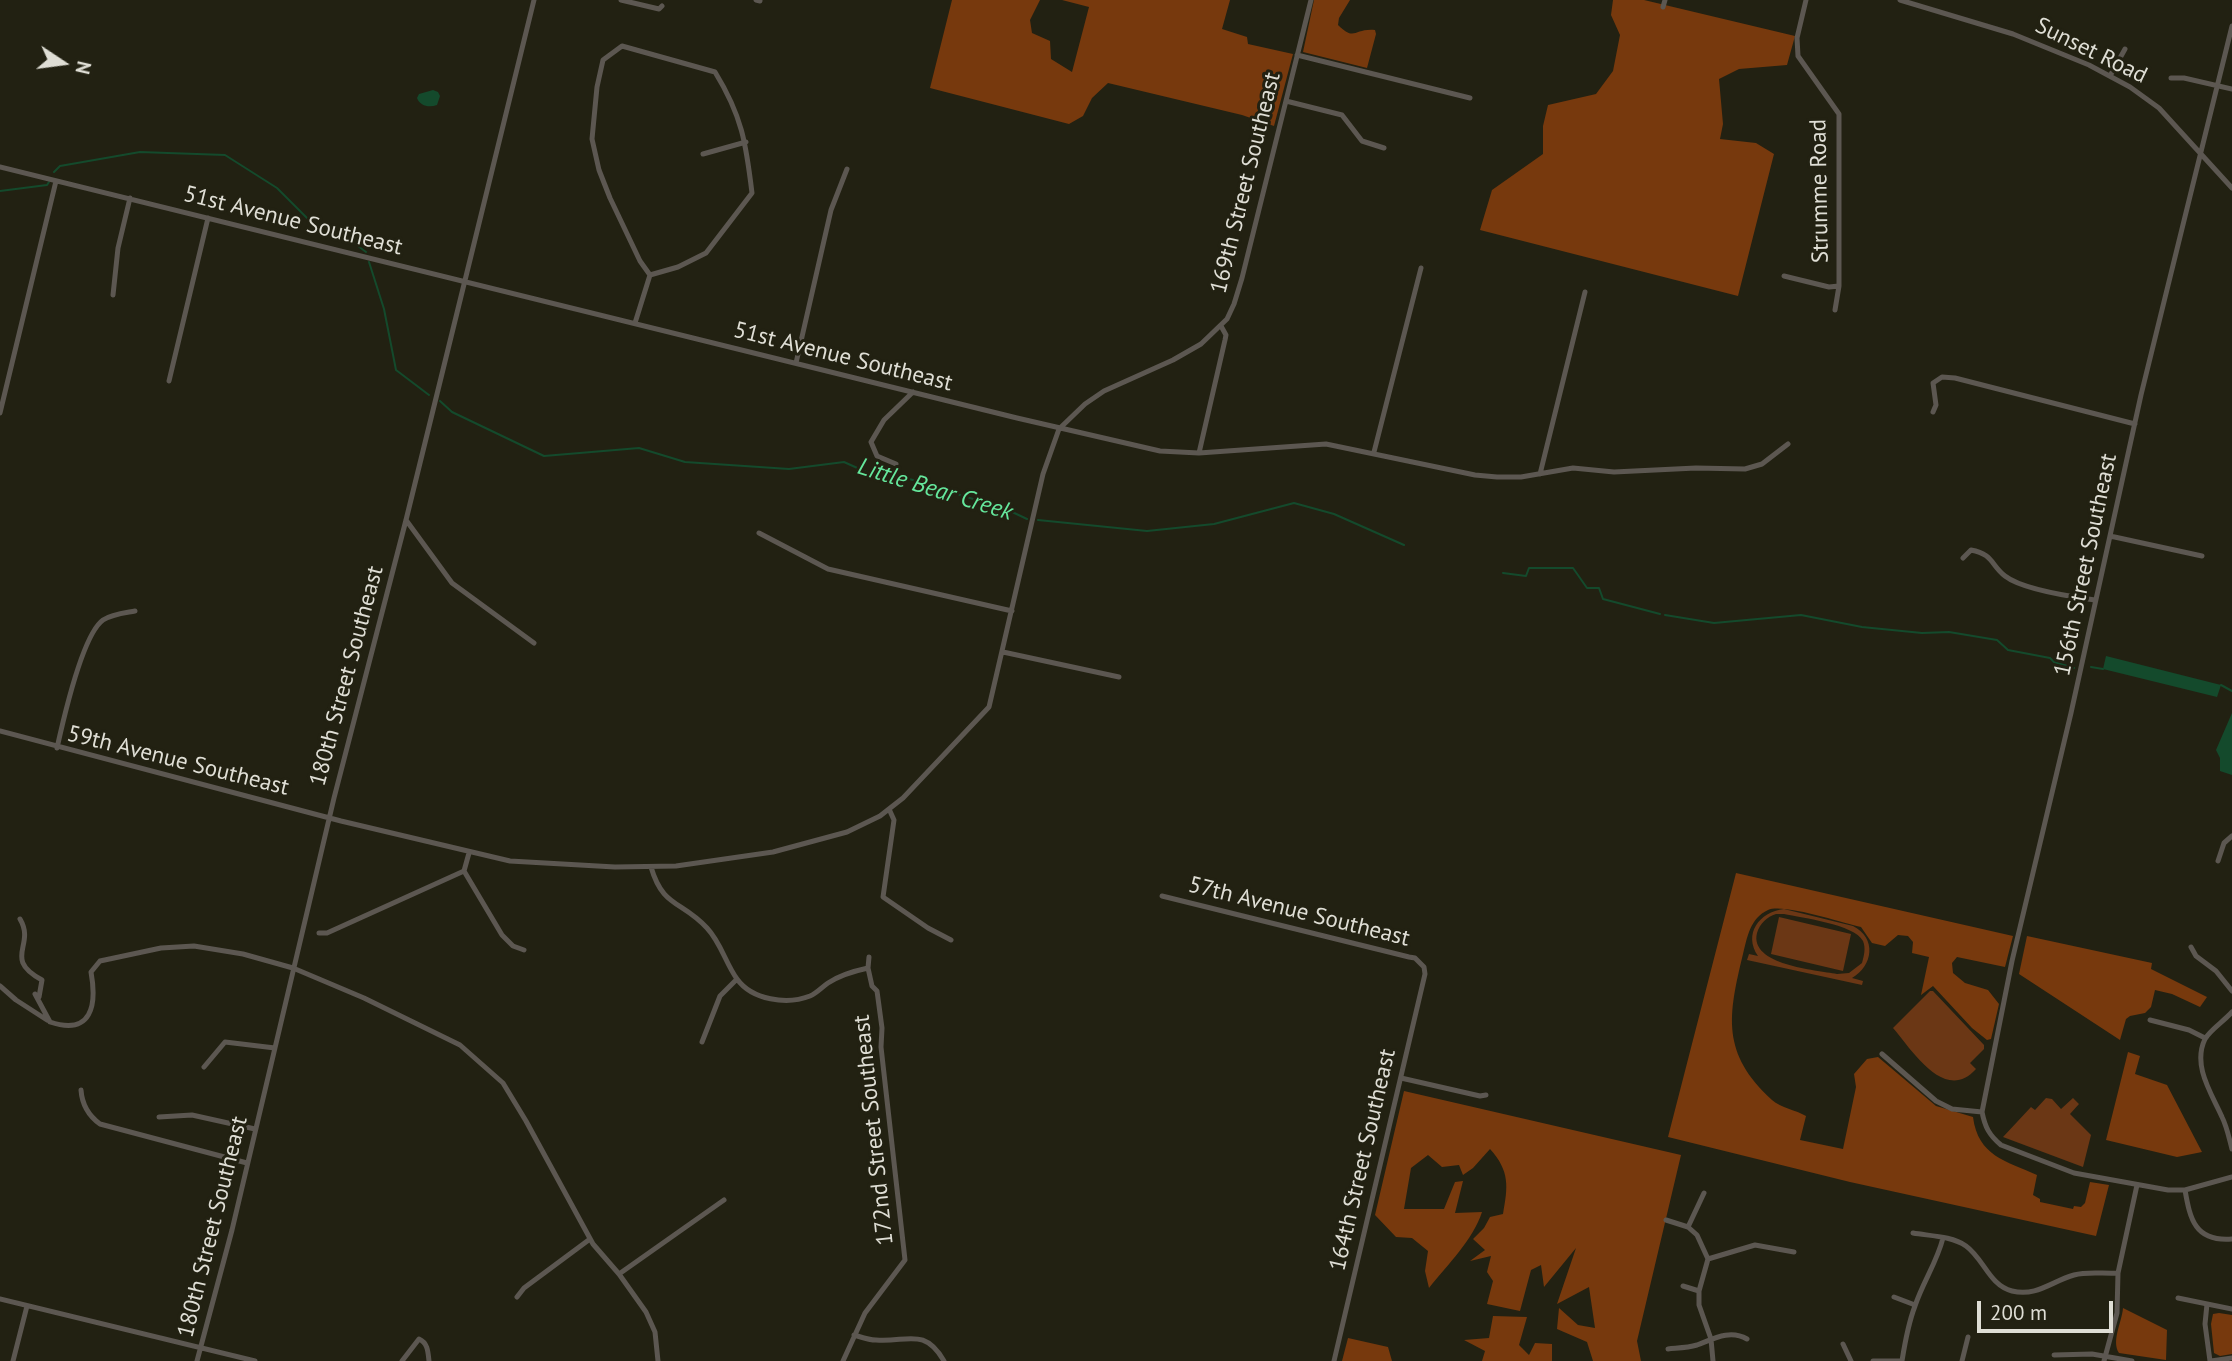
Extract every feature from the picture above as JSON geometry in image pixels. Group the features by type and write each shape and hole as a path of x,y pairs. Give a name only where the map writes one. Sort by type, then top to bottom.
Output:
{"street":[{"name":"180th Street Southeast","path":"197,1361 329,818 466,282 534,0"},
{"path":"621,0 659,9 662,6"},
{"name":"169th Street Southeast","path":"1199,453 1226,335 1222,326 1237,297 1311,0"},
{"path":"1663,7 1665,0"},
{"name":"Strumme Road","path":"1805,0 1797,38 1798,56 1839,114 1839,286 1835,310"},
{"name":"Sunset Road","path":"1900,0 2013,34 2059,52 2136,91 2159,108 2231,186"},
{"name":"156th Street Southeast","path":"1982,1112 2012,961 2069,723 2134,424 2232,26"},
{"path":"622,46 715,72 730,97 746,142 752,193 740,211 706,253 678,267 650,275 640,261 610,198 592,139 597,87 603,60 622,46"},
{"path":"2109,76 2125,49"},
{"path":"1297,55 1470,98"},
{"path":"2171,78 2184,78 2232,89"},
{"path":"1286,101 1342,115 1362,141 1384,148"},
{"path":"703,154 746,142"},
{"name":"51st Avenue Southeast","path":"0,167 1059,429 1160,451 1199,453 1326,444 1475,475 1521,477 1573,468 1614,472 1753,467 1771,458 1788,444"},
{"path":"796,363 831,209 847,169"},
{"path":"0,413 56,181"},
{"path":"113,295 118,248 130,198"},
{"path":"169,381 208,218"},
{"path":"1374,452 1421,268"},
{"path":"635,323 650,275"},
{"path":"1784,276 1829,287 1839,286"},
{"path":"1540,474 1585,292"},
{"path":"1059,429 1085,404 1104,391 1186,354 1222,326"},
{"path":"1933,412 1936,405 1933,383 1942,377 1955,377 2134,424"},
{"path":"896,464 877,456 871,442 884,420 913,392"},
{"name":"59th Avenue Southeast","path":"0,732 329,818 510,861 651,867 773,852 847,832 889,809 921,780 989,707 1047,458 1059,429"},
{"path":"406,520 452,583 534,643"},
{"path":"759,533 828,569 1012,611"},
{"path":"2110,536 2202,556"},
{"path":"1964,558 1972,550 1987,555 2006,576 2064,596 2095,600"},
{"path":"57,748 80,663 96,627 102,620 114,615 135,611"},
{"path":"1003,652 1119,677"},
{"path":"889,809 894,820 883,897 928,928 951,940"},
{"path":"2218,860 2224,843 2232,836"},
{"path":"469,853 464,871 502,935 513,946 524,950"},
{"path":"651,867 662,895 697,917 713,934 737,979 752,993 783,1001 811,996 830,981 868,968"},
{"path":"319,933 327,933 464,871"},
{"name":"57th Avenue Southeast","path":"1162,896 1415,958 1424,967"},
{"path":"20,919 24,932 21,960 23,967 42,980 37,996 50,1022"},
{"path":"0,986 50,1022 65,1027 74,1026 83,1021 93,1007 95,992 91,971 100,961 134,952 194,946 243,954 293,968 364,998 451,1041 503,1083 590,1239 646,1312 654,1332 658,1361"},
{"path":"2191,947 2196,956 2216,971 2232,991"},
{"name":"172nd Street Southeast","path":"854,1335 865,1313 905,1260 881,1047 883,1028 877,991 872,986 868,968 869,957"},
{"name":"164th Street Southeast","path":"1334,1361 1425,974 1424,967"},
{"path":"702,1042 720,996 737,979"},
{"path":"2232,1012 2205,1038 2201,1056 2210,1094 2224,1120 2232,1149"},
{"path":"2150,1020 2153,1023 2189,1030 2205,1038"},
{"path":"204,1067 225,1042 275,1048"},
{"path":"1882,1054 1936,1101 1952,1109 1982,1112 1985,1127 2001,1145 2074,1173 2168,1190 2185,1190 2232,1177"},
{"path":"1401,1078 1479,1096 1486,1095"},
{"path":"81,1090 82,1100 90,1115 100,1124 247,1163"},
{"path":"159,1117 192,1115 255,1129"},
{"path":"2224,1120 2232,1116"},
{"path":"2104,1358 2117,1313 2118,1273 2137,1185"},
{"path":"2185,1190 2189,1216 2195,1227 2215,1238 2232,1239"},
{"path":"1688,1227 1704,1193"},
{"path":"619,1274 724,1200"},
{"path":"1666,1220 1688,1227 1697,1235 1708,1259 1699,1291 1701,1316 1711,1339 1713,1361"},
{"path":"1913,1233 1964,1244 1974,1252 1991,1277 2009,1290 2037,1292 2078,1274 2118,1273"},
{"path":"1873,1361 1901,1361 1915,1305 1939,1255 1943,1238"},
{"path":"517,1297 524,1288 590,1239"},
{"path":"1708,1259 1755,1245 1794,1252"},
{"path":"1683,1286 1699,1291"},
{"path":"1894,1297 1915,1305"},
{"path":"2178,1298 2232,1309"},
{"path":"0,1299 236,1359 255,1361"},
{"path":"2207,1304 2205,1324 2211,1361 2232,1358"},
{"path":"13,1361 27,1306"},
{"path":"843,1361 854,1335 876,1340 915,1337 931,1345 944,1361"},
{"path":"1668,1349 1740,1335 1747,1339"},
{"path":"1962,1361 1968,1337"},
{"path":"402,1361 419,1339 424,1342 429,1361"},
{"path":"1843,1344 1851,1361"},
{"path":"2054,1355 2092,1354 2132,1361"}],"shaded area":[{"path":"952,0 1040,0 1030,20 1032,33 1050,41 1051,59 1072,72 1089,7 1062,0 1230,0 1222,29 1247,37 1248,44 1293,54 1274,126 1242,115 1108,83 1092,98 1083,116 1069,124 930,88"},
{"path":"1314,0 1350,0 1339,18 1338,25 1352,34 1375,30 1367,68 1303,52"},
{"path":"1613,0 1644,0 1795,36 1787,65 1739,69 1719,79 1723,124 1720,139 1756,143 1774,154 1738,296 1480,230 1492,190 1543,154 1543,126 1548,105 1596,94 1613,71 1620,35 1611,15"},
{"path":"433,90 440,96 437,105 420,103 417,98 419,94"},
{"path":"2106,656 2221,685 2217,697 2103,669"},
{"path":"2232,713 2232,775 2220,771 2220,758 2216,750"},
{"path":"1736,873 2013,936 2005,967 1957,957 1952,963 1953,973 1965,983 1988,990 1999,1004 1991,1039 1987,1040 1972,1028 1933,986 1921,995 1929,957 1912,953 1913,942 1908,936 1898,935 1885,946 1872,943 1861,927 1799,911 1768,910 1757,918 1750,929 1738,976 1732,1015 1736,1049 1755,1083 1772,1100 1806,1116 1800,1140 1843,1149 1856,1087 1854,1074 1867,1059 1878,1057 1936,1106 1973,1117 1976,1130 1987,1149 2004,1161 2037,1175 2033,1195 2040,1199 2040,1202 2073,1209 2074,1206 2081,1207 2085,1203 2090,1182 2109,1185 2096,1236 1850,1182 1668,1137"},
{"path":"1784,909 1853,926 1861,931 1869,945 1868,959 1859,973 1852,978 1863,981 1862,985 1747,960 1749,954 1758,956 1752,940 1756,925 1775,911","holes":["1776,914 1839,926 1858,935 1864,946 1862,963 1849,973 1837,974 1800,968 1773,959 1757,944 1757,933 1767,919"]},
{"path":"1779,917 1851,934 1843,971 1771,954"},
{"path":"2027,936 2152,963 2151,969 2207,997 2200,1007 2172,994 2155,990 2151,1007 2145,1013 2126,1019 2120,1040 2019,974"},
{"path":"1933,991 1984,1045 1984,1049 1970,1063 1976,1069 1964,1078 1953,1080 1930,1070 1893,1028"},
{"path":"2128,1052 2140,1056 2135,1074 2167,1085 2202,1152 2177,1157 2106,1140"},
{"path":"1404,1091 1681,1155 1637,1341 1641,1361 1593,1361 1587,1342 1557,1329 1559,1308 1578,1325 1595,1328 1589,1287 1557,1304 1576,1248 1544,1287 1541,1265 1531,1270 1520,1311 1487,1304 1493,1281 1487,1272 1491,1256 1470,1261 1485,1250 1473,1239 1490,1217 1503,1214 1506,1180 1497,1157 1490,1149 1463,1175 1459,1165 1442,1167 1428,1155 1411,1168 1404,1209 1444,1209 1455,1182 1463,1181 1455,1213 1482,1212 1466,1242 1429,1288 1425,1271 1428,1251 1412,1238 1396,1237 1375,1215"},
{"path":"2046,1098 2052,1099 2061,1109 2073,1098 2079,1104 2070,1114 2091,1135 2083,1167 2003,1137 2031,1107 2035,1110"},
{"path":"2123,1308 2167,1330 2166,1360 2119,1353 2116,1337"},
{"path":"2213,1314 2232,1315 2232,1354 2220,1356 2214,1353 2211,1324"},
{"path":"1493,1316 1527,1317 1519,1345 1529,1355 1535,1343 1552,1344 1552,1361 1482,1361 1485,1351 1464,1340 1489,1338"},
{"path":"1348,1338 1388,1347 1392,1361 1342,1361"}],"waterway":[{"name":"Little Bear Creek","path":"54,172 60,166 140,152 225,155 277,188 310,221 350,240 366,252"},
{"name":"Little Bear Creek","path":"0,191 47,185 49,182"},
{"name":"Little Bear Creek","path":"369,262 384,309 396,370 429,395"},
{"name":"Little Bear Creek","path":"440,401 452,412 544,456 639,448 685,462 789,469 844,462 884,480 900,476 1008,510 1027,519"},
{"name":"Little Bear Creek","path":"1038,520 1147,531 1214,524 1294,503 1334,514 1404,545"},
{"path":"1503,573 1526,576 1529,568 1573,568 1587,588 1599,588 1603,599 1660,614"},
{"path":"1665,615 1714,623 1801,615 1862,627 1922,633 1949,632 1997,640 2008,650 2050,658 2054,662 2074,668"},
{"path":"2091,667 2103,669"},
{"path":"2221,685 2232,691"}]}
